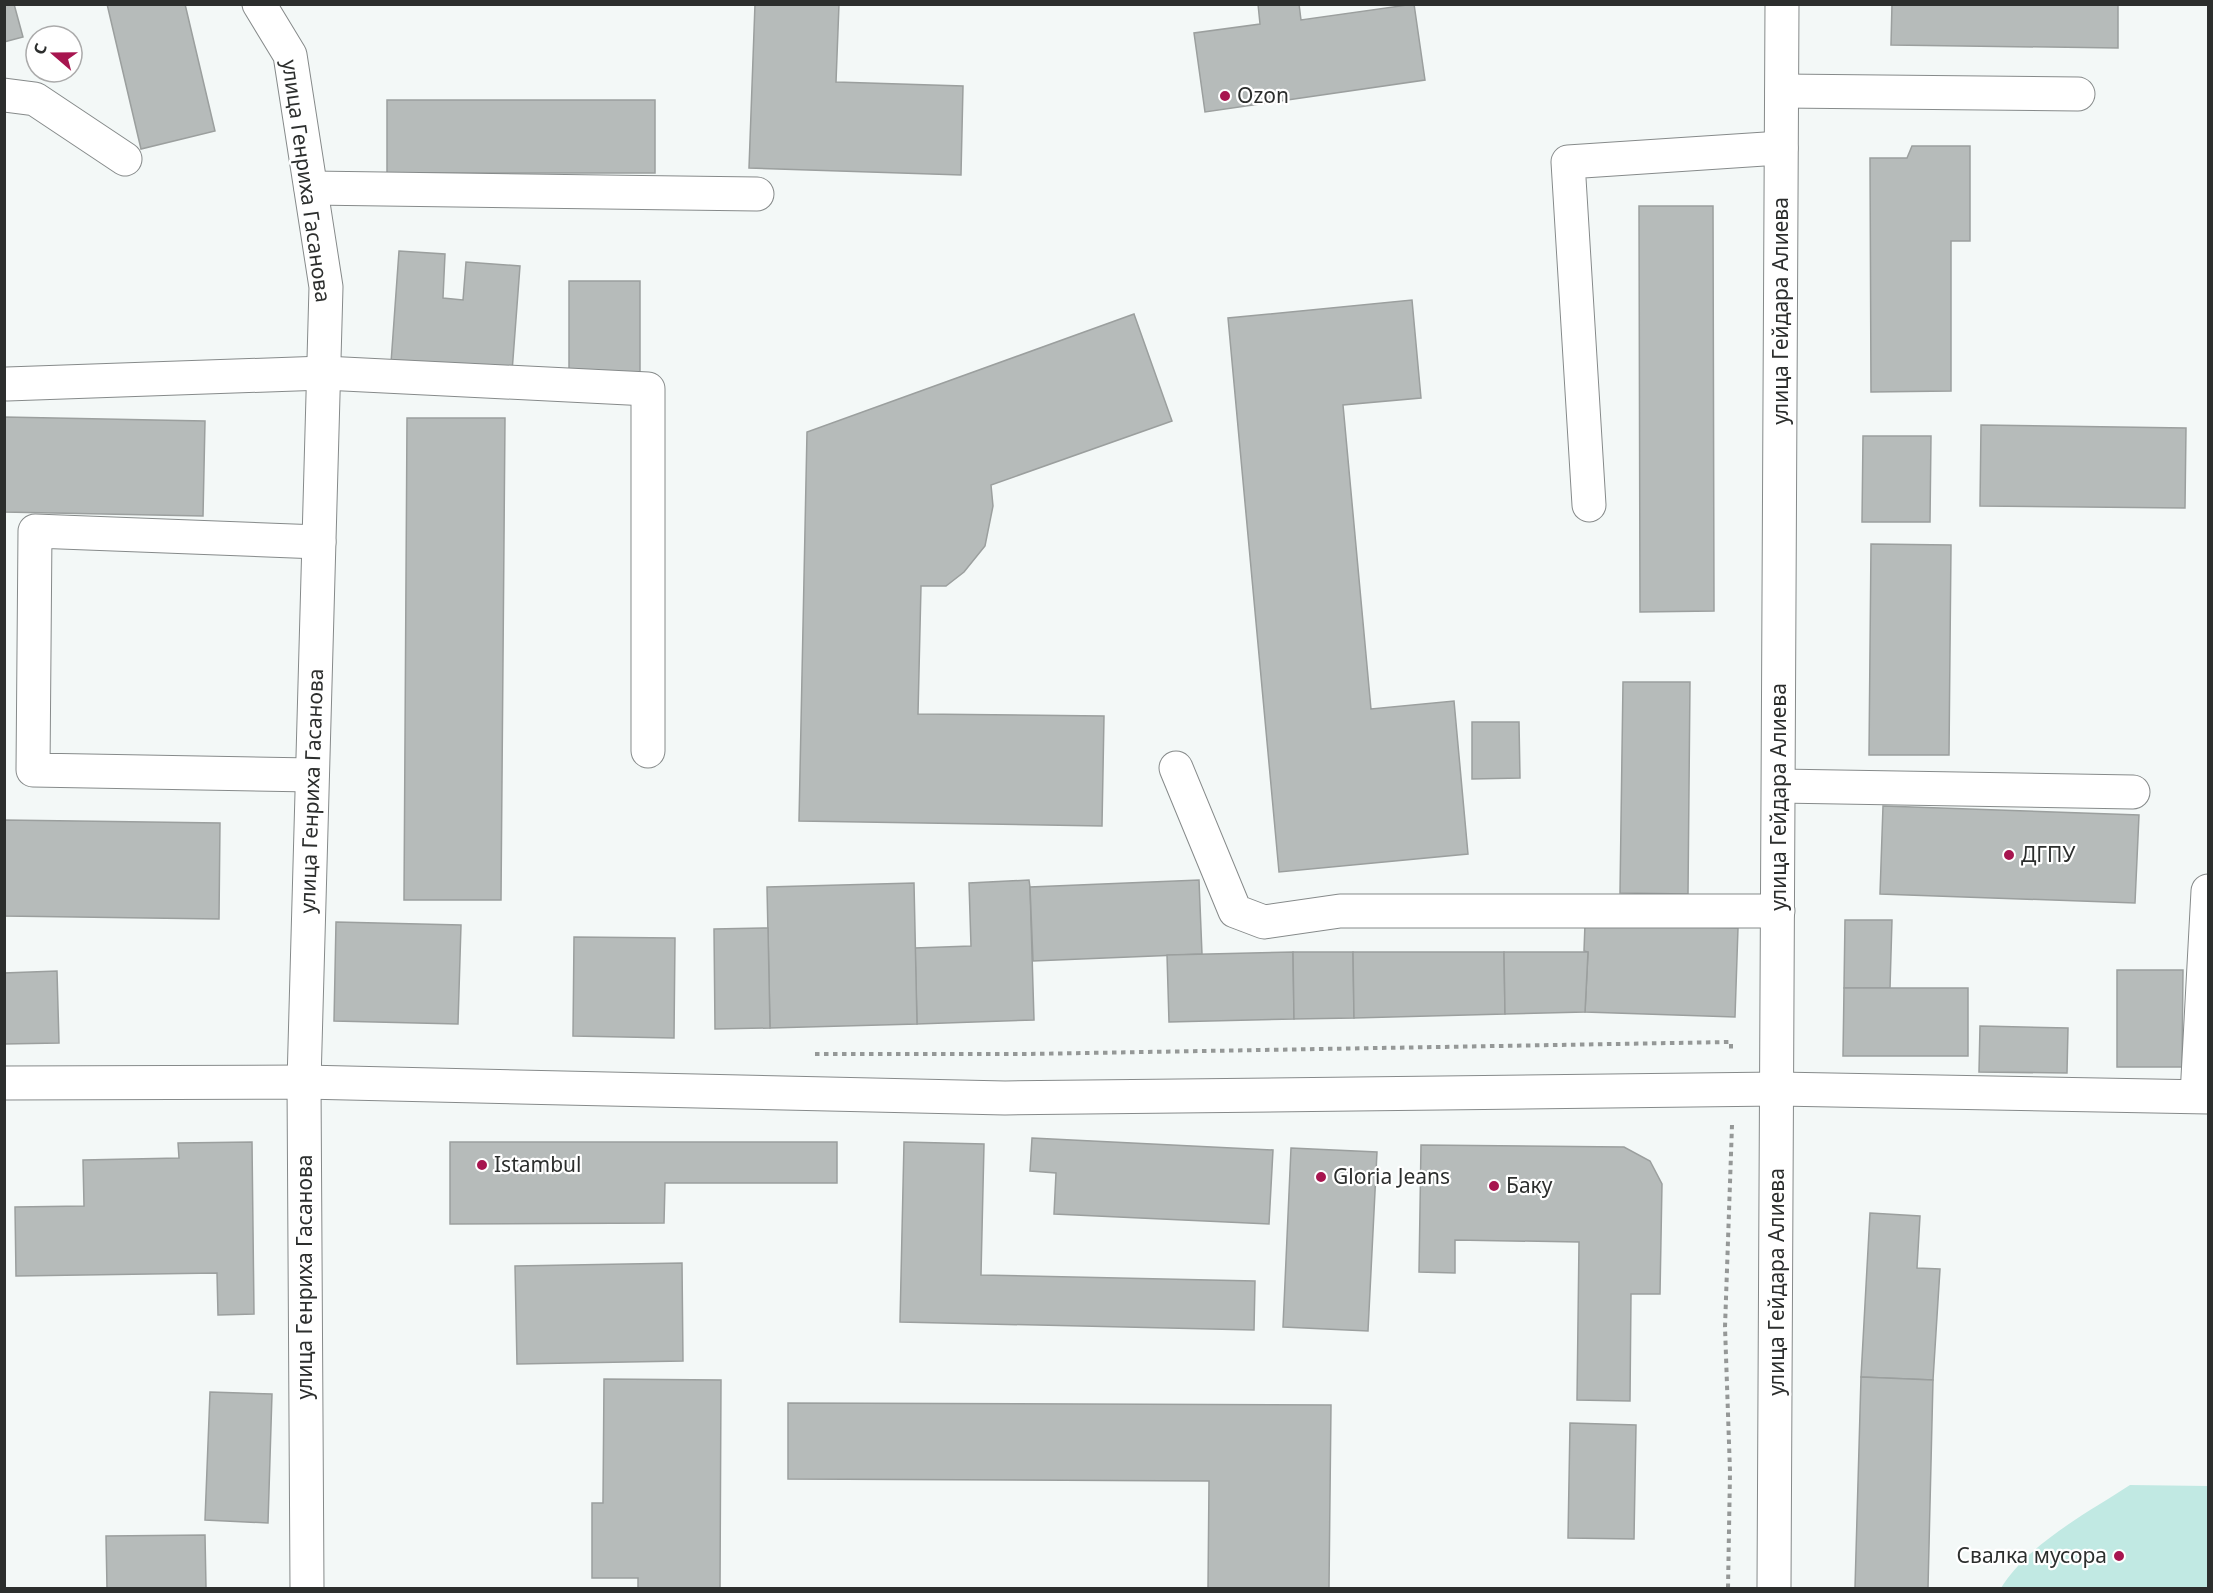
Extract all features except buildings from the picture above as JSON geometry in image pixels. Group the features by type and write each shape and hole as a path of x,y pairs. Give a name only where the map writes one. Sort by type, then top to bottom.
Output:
{"street":[{"name":"улица Генриха Гасанова","path":"259,4 290,55 326,287 304,1082 307,1588"},
{"name":"улица Гейдара Алиева","path":"1774,1588 1782,4"},
{"path":"1782,91 2078,94"},
{"path":"4,95 35,99 125,159"},
{"path":"1589,505 1568,162 1781,148"},
{"path":"311,188 757,194"},
{"path":"7,384 324,373 648,389 648,751"},
{"path":"312,775 33,770 35,531 319,542"},
{"path":"1176,768 1236,911 1264,922 1340,911 1778,911"},
{"path":"1779,786 2133,792"},
{"path":"4,1083 304,1082 1005,1098 1778,1089 2203,1096 2208,891"}],"shaded area":[{"name":"Свалка мусора","path":"2130,1485 2208,1486 2208,1588 2001,1588 2026,1557 2042,1543"}],"place":[{"name":"Ozon","path":"1225,96"},
{"name":"ДГПУ","path":"2009,855"},
{"name":"Istambul","path":"482,1165"},
{"name":"Gloria Jeans","path":"1321,1177"},
{"name":"Баку","path":"1494,1186"},
{"name":"Свалка мусора","path":"2119,1556"}]}
